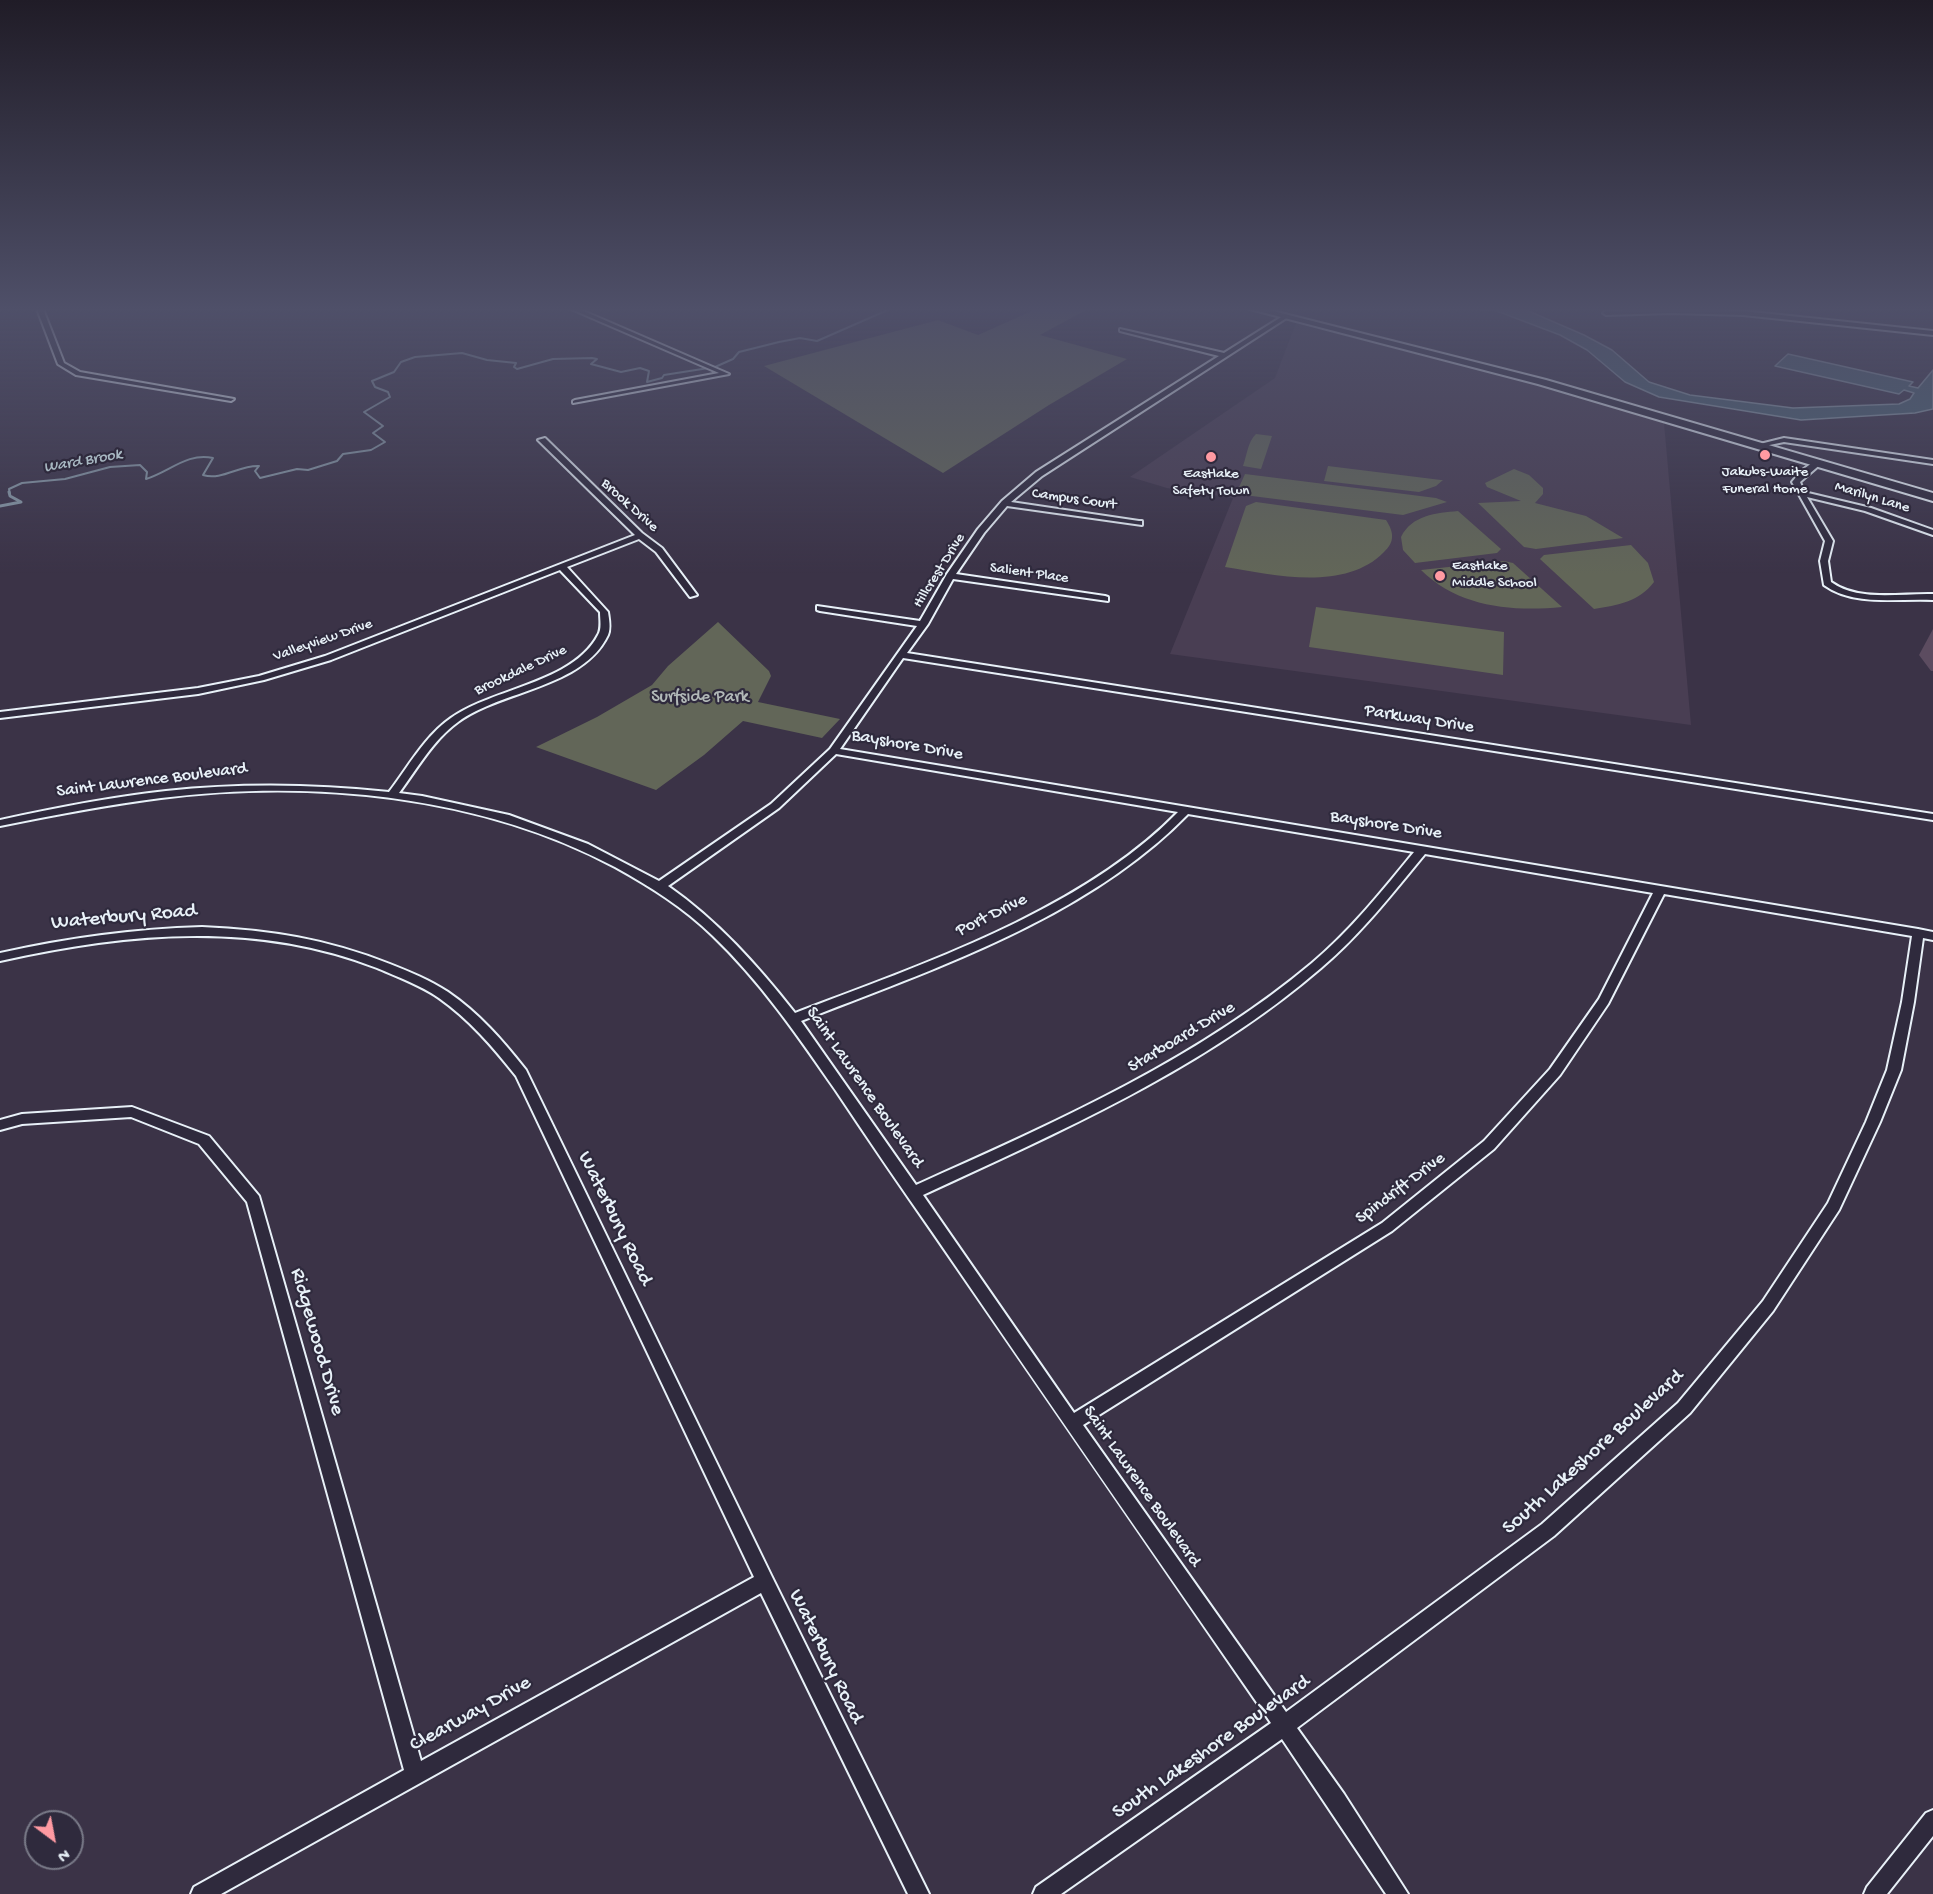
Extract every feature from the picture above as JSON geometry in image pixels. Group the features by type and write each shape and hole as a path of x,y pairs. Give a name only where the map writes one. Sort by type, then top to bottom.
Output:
{"main road":[{"path":"1596,397 1933,497"}],"street":[{"path":"221,397 231,399"},
{"path":"575,402 600,397"},
{"name":"Hillcrest Drive","path":"659,886 775,806 834,750 922,624 950,576 981,531 1005,503 1039,474 1158,397"},
{"name":"Brook Drive","path":"542,440 640,536 658,550 693,595"},
{"path":"1760,444 1784,440 1933,462"},
{"path":"1819,462 1804,473 1797,482 1801,494 1829,541 1824,561 1827,583 1831,588 1840,592 1897,598 1933,597"},
{"name":"Marilyn Lane","path":"1801,494 1841,500 1895,517 1933,533"},
{"name":"Campus Court","path":"1005,503 1139,523"},
{"name":"Valleyview Drive","path":"0,715 198,692 261,678 328,658 640,536"},
{"name":"Brookdale Drive","path":"393,794 440,734 455,719 554,675 590,653 604,633 604,612 562,567"},
{"name":"Salient Place","path":"950,576 1105,599"},
{"path":"820,608 922,624"},
{"name":"Parkway Drive","path":"901,655 1933,817"},
{"name":"Bayshore Drive","path":"834,750 1926,935"},
{"name":"Saint Lawrence Boulevard","path":"0,823 106,803 249,788 393,794 454,805 516,820 606,856 659,886 722,936 754,970 793,1019 1072,1423 1285,1725 1398,1894"},
{"name":"Port Drive","path":"793,1019 996,938 1091,885 1152,844 1186,810"},
{"name":"Starboard Drive","path":"913,1193 1129,1092 1247,1021 1317,965 1380,901 1423,849"},
{"name":"Spindrift Drive","path":"1072,1423 1388,1227 1489,1145 1555,1072 1604,1001 1661,890"},
{"name":"Waterbury Road","path":"0,957 49,945 141,933 216,931 279,936 329,946 377,962 444,995 471,1016 497,1042 521,1074 765,1581 919,1894"},
{"name":"South Lakeshore Boulevard","path":"1043,1894 1285,1725 1548,1530 1684,1408 1768,1306 1834,1206 1894,1070 1908,1002 1926,935"},
{"name":"Ridgewood Drive","path":"0,1125 22,1119 132,1112 204,1140 254,1200 415,1773"},
{"name":"Clearway Drive","path":"201,1894 415,1773 765,1581"},
{"path":"1874,1894 1933,1820"}],"shaded area":[{"name":"Eastlake Middle School","path":"1247,397 1579,397 1664,423 1691,725 1170,654 1233,498 1167,488 1130,477"}],"green space":[{"path":"817,397 1062,397 943,473"},
{"path":"1256,434 1272,436 1261,469 1243,466 1249,444"},
{"path":"1328,466 1443,480 1436,486 1419,492 1324,481"},
{"path":"1514,469 1529,475 1543,488 1543,494 1535,503 1586,516 1623,538 1536,549 1524,547 1478,503 1521,501 1487,487 1485,483"},
{"path":"1245,474 1436,498 1447,502 1403,515 1236,494"},
{"path":"1256,502 1386,520 1391,529 1392,541 1384,552 1368,564 1349,572 1329,576 1308,578 1225,567 1246,506"},
{"path":"1458,511 1501,549 1497,553 1415,563 1403,550 1401,537 1406,530 1411,524 1425,516"},
{"path":"1631,545 1648,563 1654,582 1635,598 1620,604 1594,609 1540,559 1544,555"},
{"path":"1504,561 1513,563 1562,607 1524,609 1487,604 1452,592 1421,570"},
{"path":"1316,607 1504,632 1503,675 1309,647"},
{"name":"Surfside Park","path":"718,622 769,671 771,676 758,702 840,719 822,738 743,721 704,755 656,790 536,747 597,717 652,685 668,666"}],"water":[{"path":"1661,397 1709,397 1793,408 1899,404 1911,397 1933,397 1933,409 1915,413 1801,420"}],"waterway":[{"name":"Ward Brook","path":"10,494 9,489 22,483 65,479 110,467 140,465 147,472 146,479 187,460 204,457 213,458 203,475 210,476 224,475 252,466 259,466 255,471 260,478 297,469 308,470 337,461 343,454 371,450 385,442 373,433 383,426 364,412 389,397"},
{"name":"Ward Brook","path":"0,506 21,502 10,496 9,492"}],"place":[{"name":"Jakubs-Waite Funeral Home","path":"1765,455"},
{"name":"Eastlake Safety Town","path":"1211,457"},
{"name":"Eastlake Middle School","path":"1440,576"}]}
